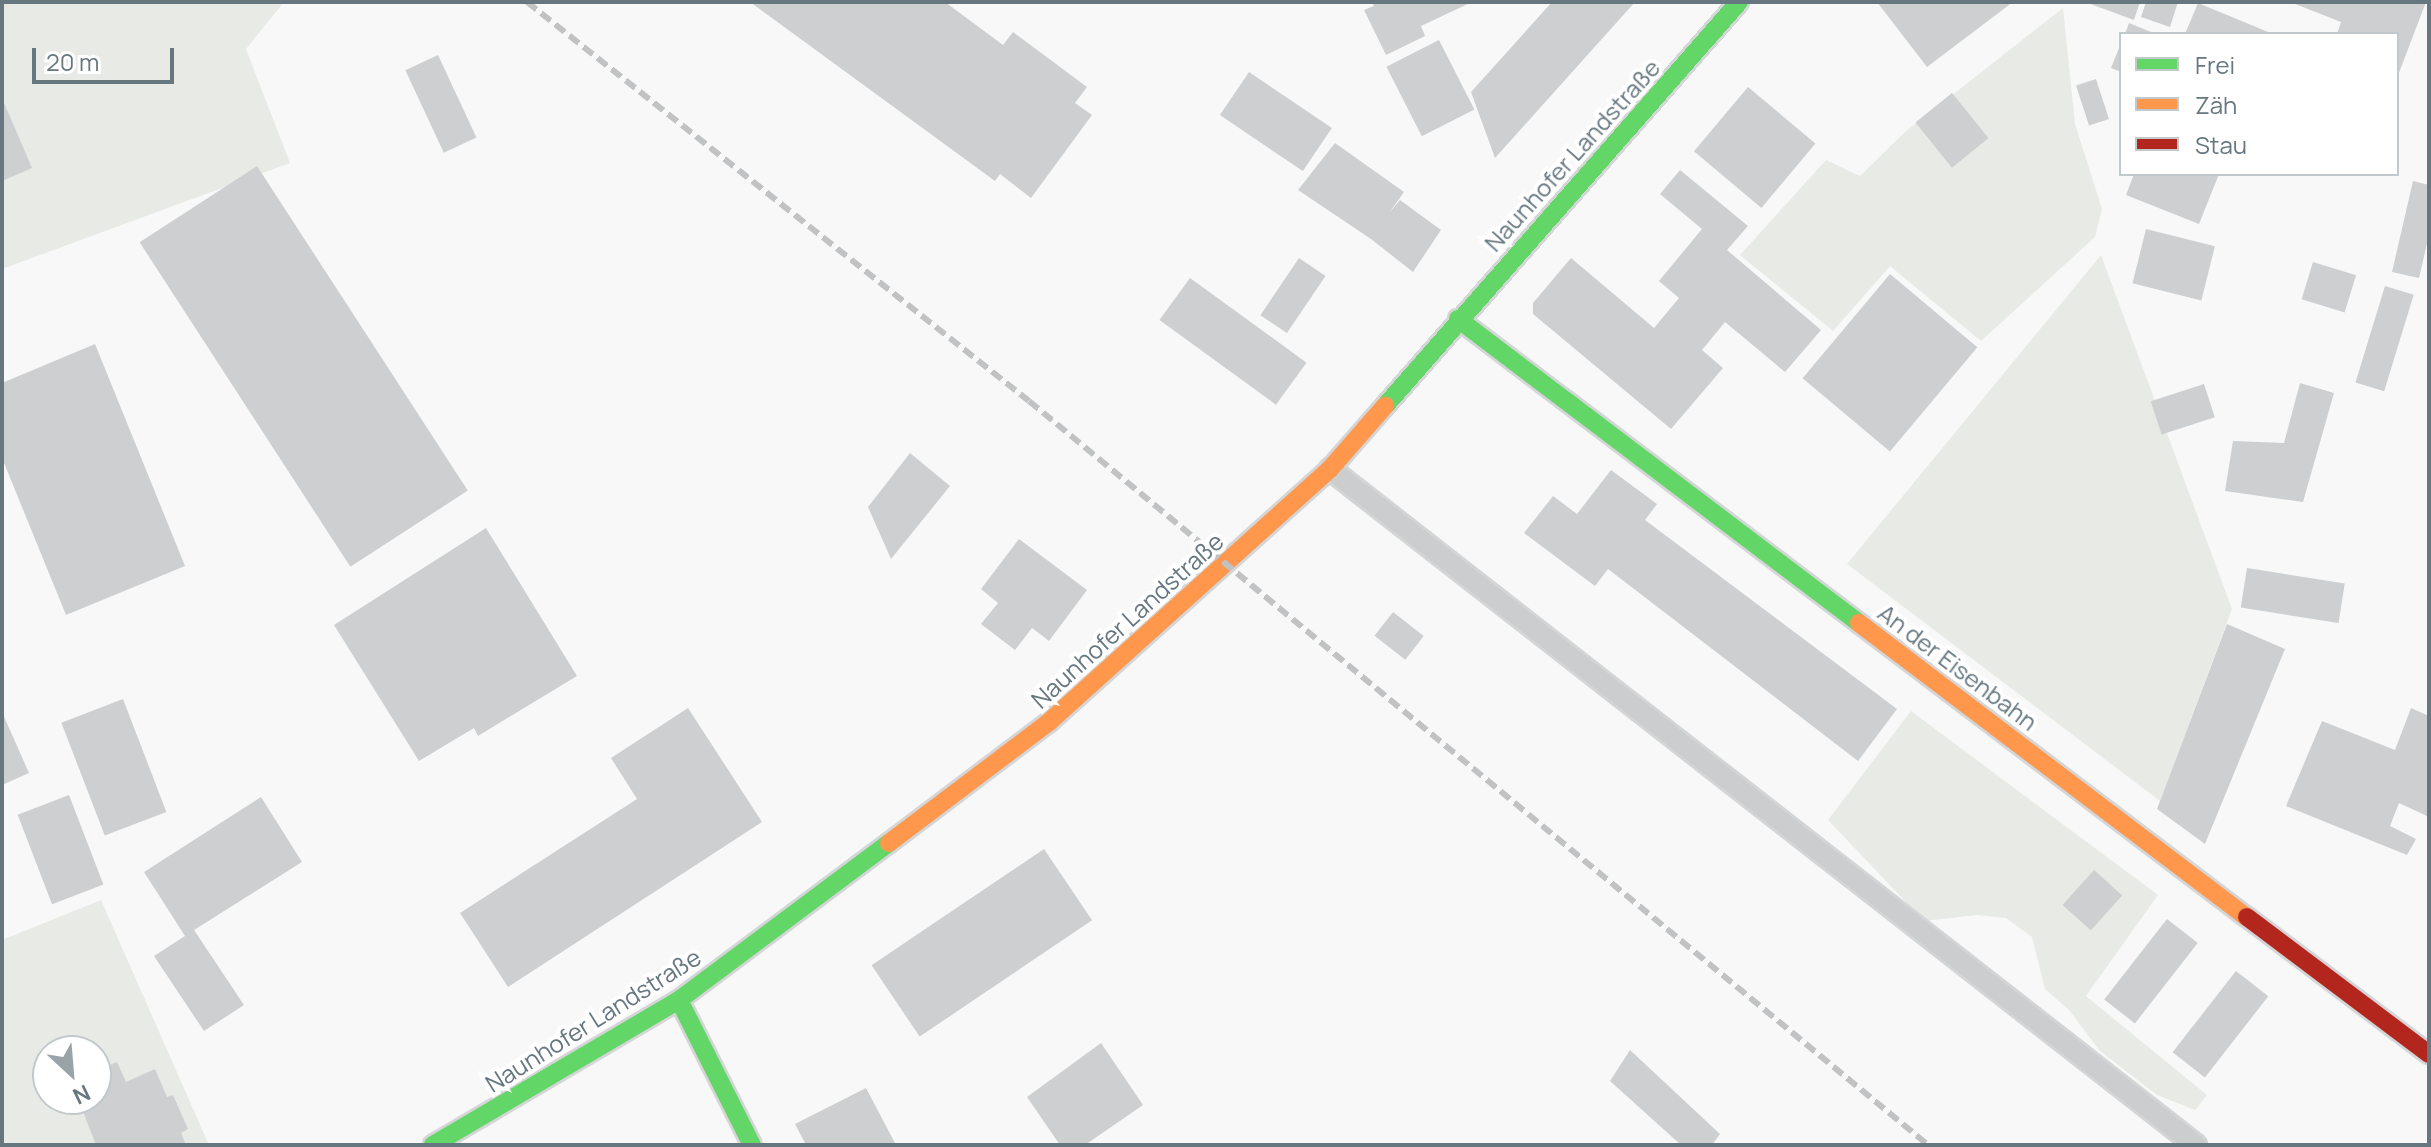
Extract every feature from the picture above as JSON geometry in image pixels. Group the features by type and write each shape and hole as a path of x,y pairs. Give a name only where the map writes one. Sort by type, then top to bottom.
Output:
{"street":[{"name":"Naunhofer Landstraße","path":"433,1145 679,1000 1049,722 1330,469 1458,319 1739,2"},
{"name":"An der Eisenbahn","path":"1458,319 2429,1054"},
{"path":"679,1000 752,1145"}],"lane":[{"path":"1330,469 2196,1145"}],"shaded area":[{"path":"2,2 284,2 246,49 290,163 2,269"},
{"path":"2063,8 2075,124 2102,209 2095,237 1981,341 1890,266 1833,331 1740,255 1826,160 1860,176 1905,132"},
{"path":"2101,255 2232,609 2160,801 1847,564"},
{"path":"1911,711 2158,895 2086,996 2207,1095 2195,1110 2157,1095 2100,1051 2069,1010 2045,989 2032,937 2006,918 1977,915 1924,921 1828,820"},
{"path":"101,900 209,1145 2,1145 2,940"}],"building":[{"path":"750,2 945,2 1003,45 1013,32 1087,87 1075,103 1092,115 1031,198 1000,174 995,181"},
{"path":"1372,2 1472,2 1421,26 1425,36 1386,55 1364,10 1374,6"},
{"path":"1552,2 1635,2 1495,158 1471,92"},
{"path":"1877,2 2013,2 1927,67"},
{"path":"2085,2 2140,2 2134,20"},
{"path":"2146,2 2178,2 2170,27 2141,17"},
{"path":"2290,2 2426,2 2399,73 2399,32 2338,32 2341,22"},
{"path":"2198,3 2268,32 2186,32"},
{"path":"2129,23 2151,32 2126,32"},
{"path":"1439,40 1474,109 1422,136 1386,67"},
{"path":"2119,48 2119,71 2111,68"},
{"path":"438,55 476,137 444,153 405,70"},
{"path":"1249,72 1332,128 1303,171 1220,115"},
{"path":"2096,79 2109,119 2089,125 2076,85"},
{"path":"1748,87 1815,144 1761,208 1694,151"},
{"path":"1952,93 1989,138 1952,168 1915,123"},
{"path":"2,98 32,168 2,181"},
{"path":"1335,143 1404,192 1389,213 1400,200 1441,230 1413,272 1371,239 1298,190"},
{"path":"257,166 468,491 350,567 140,242"},
{"path":"1680,170 1748,226 1727,250 1821,330 1785,372 1725,322 1702,350 1723,368 1671,429 1533,314 1533,303 1571,258 1654,328 1679,298 1659,281 1702,229 1660,194"},
{"path":"2133,176 2218,176 2199,224 2126,195"},
{"path":"2413,181 2429,185 2429,235 2419,278 2392,272"},
{"path":"2146,229 2215,246 2201,301 2132,283"},
{"path":"1299,258 1326,276 1287,333 1260,315"},
{"path":"2313,262 2356,275 2345,312 2302,299"},
{"path":"1890,274 1977,347 1890,451 1803,378"},
{"path":"1190,278 1306,363 1276,405 1159,320"},
{"path":"2385,286 2414,295 2384,391 2355,383"},
{"path":"95,344 185,566 66,615 2,458 2,383"},
{"path":"2300,383 2334,393 2303,502 2225,491 2233,441 2284,443"},
{"path":"2204,384 2215,417 2162,435 2151,401"},
{"path":"910,453 950,486 891,559 868,507"},
{"path":"1611,470 1657,504 1645,520 1897,709 1858,761 1608,569 1595,586 1524,533 1553,496 1577,514"},
{"path":"486,528 577,676 478,736 474,728 419,761 334,625"},
{"path":"1019,539 1087,590 1049,641 1032,628 1015,650 981,624 998,603 981,589"},
{"path":"2247,568 2345,583 2339,623 2241,608"},
{"path":"1393,612 1424,636 1405,660 1375,636"},
{"path":"2227,624 2285,649 2205,844 2157,809"},
{"path":"123,699 166,812 105,836 61,723"},
{"path":"688,708 762,822 508,987 460,913 637,799 611,758"},
{"path":"2411,708 2429,716 2429,817 2399,803 2390,826 2416,839 2407,855 2286,806 2322,721 2395,750"},
{"path":"2,712 29,773 2,785"},
{"path":"69,795 103,885 52,904 18,815"},
{"path":"261,797 302,862 194,930 244,1005 204,1031 154,956 185,936 144,872"},
{"path":"1044,849 1092,920 920,1037 872,965"},
{"path":"2094,870 2122,895 2091,930 2063,905"},
{"path":"2167,919 2198,943 2135,1023 2104,999"},
{"path":"2236,971 2268,996 2205,1077 2173,1052"},
{"path":"1101,1043 1143,1105 1085,1145 1060,1145 1027,1097"},
{"path":"1630,1050 1720,1134 1712,1145 1681,1145 1610,1081"},
{"path":"117,1062 126,1082 155,1069 167,1097 173,1095 188,1129 181,1133 186,1145 96,1145 84,1115 112,1115 112,1064"},
{"path":"866,1088 896,1145 806,1145 795,1124"}],"railway":[{"path":"527,2 1029,401 1928,1145"}],"traffic: fast":[{"path":"1385,406 1739,2"},
{"path":"1458,319 1859,623"},
{"path":"433,1145 679,1000 889,843"},
{"path":"679,1000 752,1145"}],"traffic: slow":[{"path":"889,843 1049,722 1330,469 1385,406"},
{"path":"1859,623 2247,917"}],"traffic: jam":[{"path":"2247,917 2429,1054"}]}
